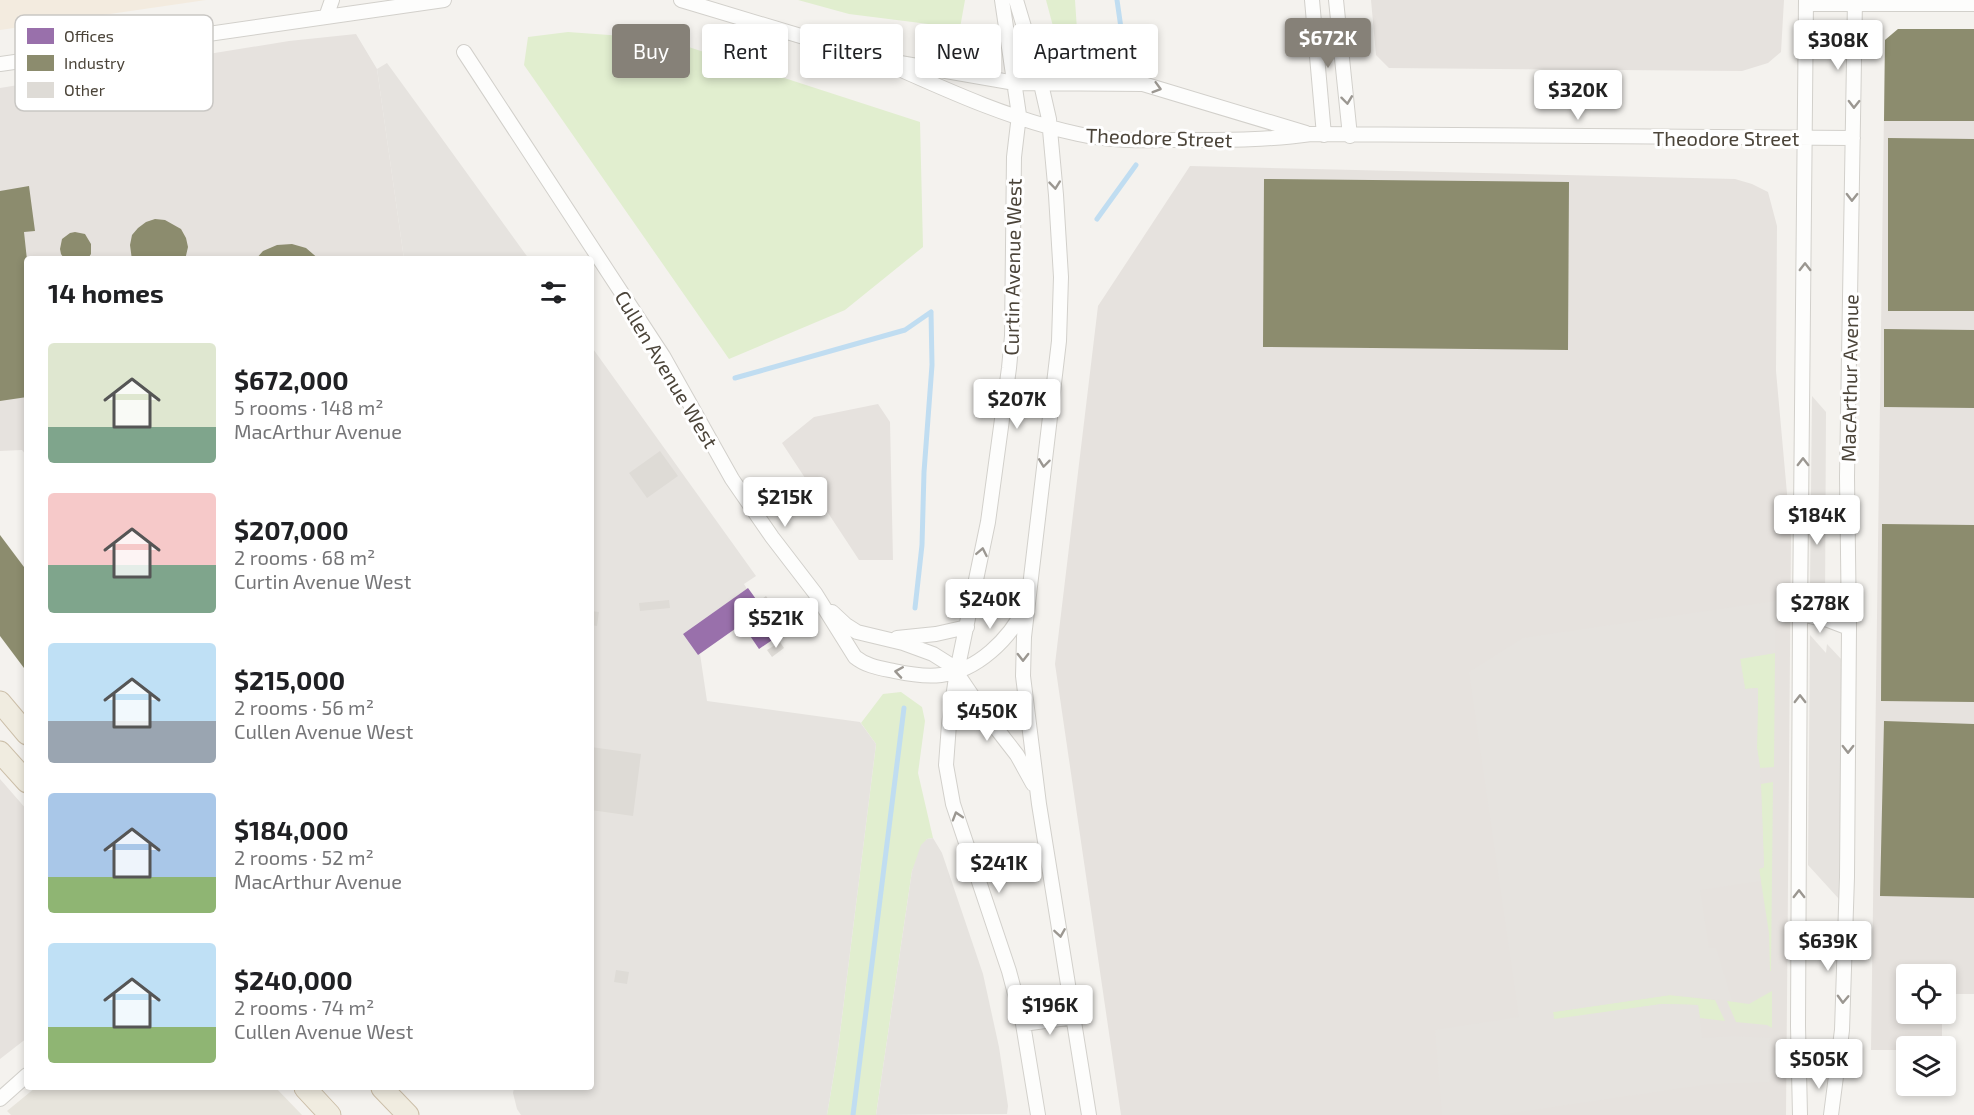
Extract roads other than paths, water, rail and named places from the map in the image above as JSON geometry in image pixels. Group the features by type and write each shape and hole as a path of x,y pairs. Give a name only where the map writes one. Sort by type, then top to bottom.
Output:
{"highway":[{"path":"0,702 24,730"},
{"path":"0,752 24,779"},
{"path":"307,1090 330,1115"},
{"path":"384,1090 408,1115"}],"street":[{"path":"326,16 332,0"},
{"path":"213,33 407,2 444,0"},
{"name":"Theodore Street","path":"681,0 800,36"},
{"name":"Curtin Avenue West","path":"1002,0 1019,118 1014,157 1013,313 1009,368 988,522 957,671 947,739 947,775 955,810 1009,971 1023,1024 1038,1115"},
{"name":"Curtin Avenue West","path":"1016,0 1041,84 1050,127 1061,277 1060,329 1023,648 1023,667 1039,804 1089,1115"},
{"path":"1312,0 1318,134"},
{"path":"1336,0 1350,136"},
{"path":"1800,1115 1798,1016 1800,614 1806,2 1974,4"},
{"name":"MacArthur Avenue","path":"1831,1115 1843,1018 1847,877 1849,628 1847,477 1855,2"},
{"name":"Cullen Avenue West","path":"464,52 663,357 737,487 815,593 846,645 860,660 880,668 915,674 938,675 957,671 981,658 1000,643 1020,617 1029,594"},
{"path":"0,64 15,62"},
{"name":"Theodore Street","path":"903,64 1015,83 1143,84 1318,134"},
{"name":"Theodore Street","path":"903,71 940,88 1019,118 1081,135 1124,139 1247,140 1318,134 1853,138"},
{"name":"Cullen Avenue West","path":"815,593 850,629 933,654 957,671 979,706 1023,764 1039,804"},
{"path":"1800,614 1828,620 1849,628"},
{"path":"877,636 908,638 967,627"},
{"path":"1023,1024 1074,1017"},
{"path":"0,1099 24,1078"}],"waterway":[{"path":"1117,0 1120,24"},
{"path":"1097,219 1136,165"},
{"path":"735,378 905,330 931,312"},
{"path":"915,608 922,545 924,472 932,365 931,312"},
{"path":"853,1115 904,708"}]}
